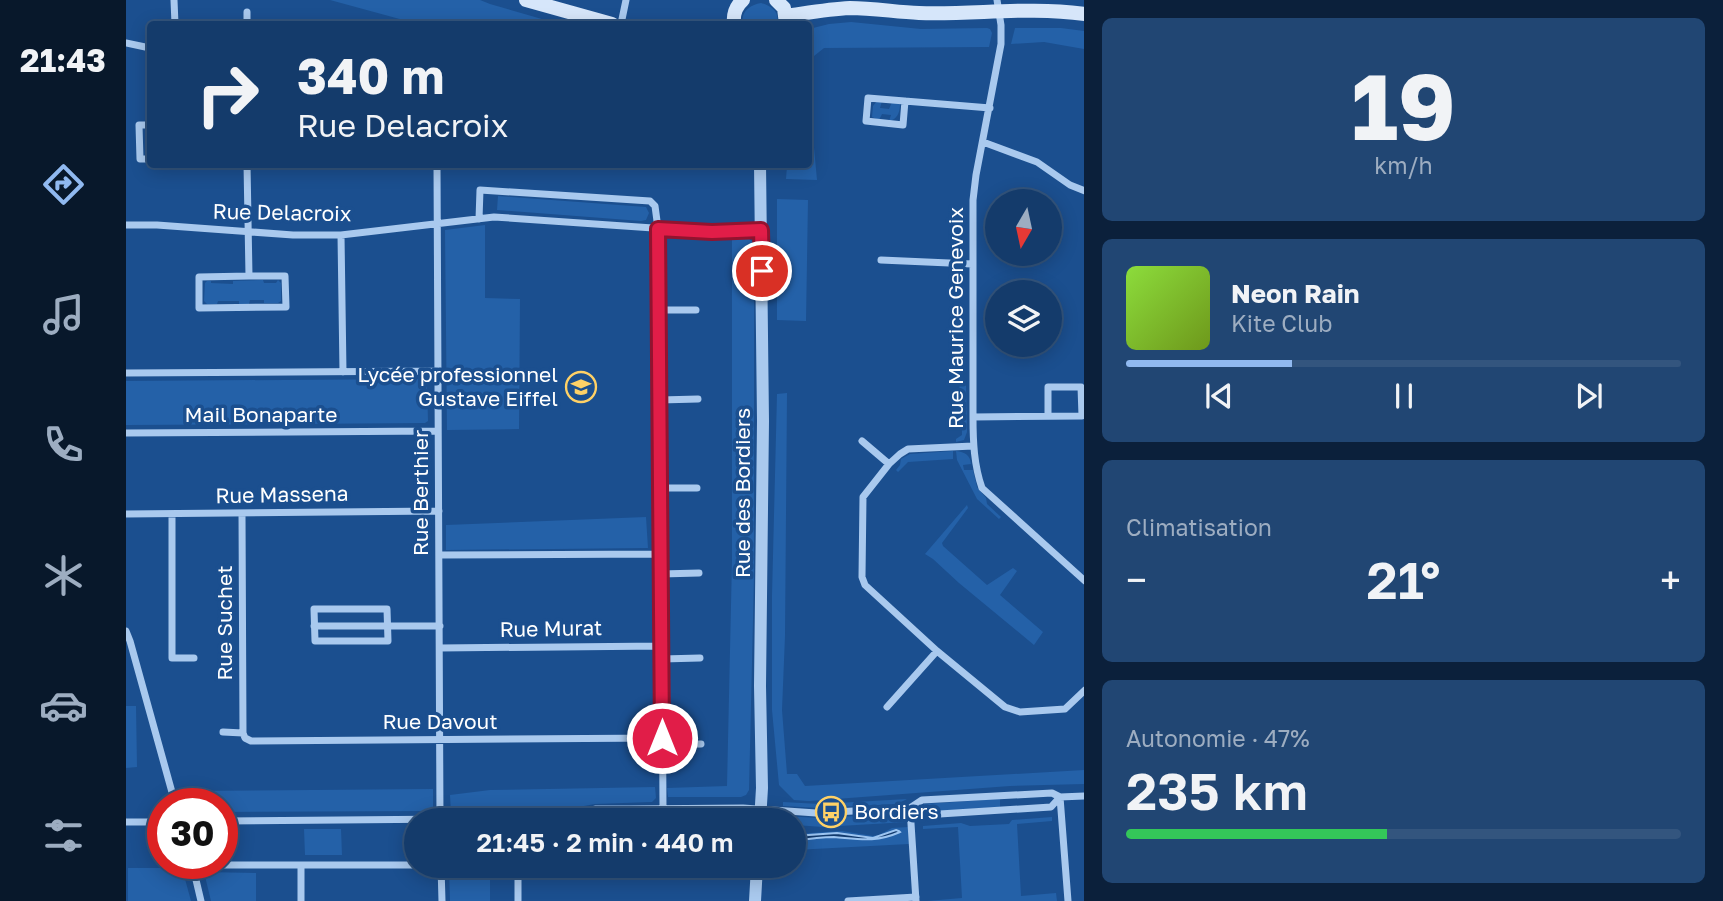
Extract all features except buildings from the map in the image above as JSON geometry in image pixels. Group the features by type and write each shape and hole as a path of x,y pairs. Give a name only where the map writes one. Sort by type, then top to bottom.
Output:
{"main road":[{"path":"526,0 601,21"},
{"path":"734,21 736,10 744,0"},
{"path":"776,0 783,8 786,20 828,9 852,8 918,13 998,6 1084,15"}],"street":[{"path":"174,0 175,21"},
{"path":"622,21 626,0"},
{"name":"Rue Maurice Genevoix","path":"998,6 1001,44 973,200 973,446 977,474 982,488 1084,580"},
{"path":"247,12 247,21"},
{"path":"126,43 147,46"},
{"path":"905,101 903,125 866,121 868,98 905,101 990,108"},
{"path":"147,125 139,125 140,159 147,159"},
{"path":"983,142 1037,162 1070,185 1084,191"},
{"path":"247,168 249,276"},
{"name":"Rue Berthier","path":"437,168 440,808"},
{"name":"Rue des Bordiers","path":"760,168 763,421 761,808"},
{"path":"479,219 480,190 650,201 655,205 660,310 663,808"},
{"name":"Rue Delacroix","path":"126,225 293,235 341,235 494,217 712,232 761,230"},
{"path":"341,235 343,372"},
{"path":"881,260 972,264"},
{"path":"199,276 249,276 285,276 286,307 199,308 199,276"},
{"path":"660,310 696,310"},
{"name":"Mail Bonaparte","path":"126,373 438,371"},
{"path":"973,417 1082,416 1081,387 1048,387 1048,416"},
{"path":"660,400 698,399"},
{"name":"Mail Bonaparte","path":"126,433 438,431"},
{"path":"862,441 889,464"},
{"path":"973,446 908,450 889,464 863,496 864,585 937,651 1005,707 1020,712 1065,709 1084,690"},
{"path":"661,488 697,488"},
{"name":"Rue Massena","path":"126,514 439,511"},
{"name":"Rue Suchet","path":"242,513 243,733"},
{"path":"172,514 172,658 194,658"},
{"path":"439,555 661,554"},
{"path":"661,574 699,573"},
{"path":"314,609 387,609 387,641 314,641 314,626 314,609"},
{"path":"314,626 440,626"},
{"path":"126,631 171,788"},
{"name":"Rue Murat","path":"440,648 662,646"},
{"path":"887,707 937,651"},
{"path":"662,659 700,659"},
{"name":"Rue Davout","path":"223,732 243,733 245,738 251,741 662,741 701,744"},
{"path":"910,808 922,800 1052,793 1060,797 1084,796"},
{"path":"806,813 910,808 924,815 1051,807 1060,797"},
{"path":"1060,797 1068,901"},
{"path":"848,901 916,899 910,808"},
{"path":"238,821 404,820"},
{"path":"126,822 147,821"},
{"path":"238,864 404,864"},
{"path":"301,865 301,901"},
{"path":"442,878 442,901"},
{"path":"518,878 518,901"},
{"path":"755,901 756,878"},
{"path":"196,879 201,901"}],"shaded area":[{"path":"330,0 480,0 549,21 407,21"},
{"path":"761,3 769,6 774,10 777,21 742,21 747,10"},
{"path":"851,22 921,29 987,28 992,33 989,47 824,48 812,58 812,28"},
{"path":"1015,28 1084,31 1084,49 1044,42 1011,44"},
{"path":"877,101 882,101 880,108 889,109 892,102 900,104 899,113 889,121 891,115 882,114 879,120 872,117 873,106"},
{"path":"812,126 817,180 786,179 787,168 812,168"},
{"path":"498,196 646,207 649,213 646,220 641,221 497,210"},
{"path":"777,199 808,200 806,321 777,320"},
{"path":"485,225 485,298 520,299 519,429 447,430 445,230"},
{"path":"732,239 749,239 754,248 754,577 749,790 741,797 668,797 667,788 727,786 732,560"},
{"path":"263,280 264,283 276,283 278,280 281,283 281,301 264,303 264,300 250,300 249,304 239,304 239,301 218,301 217,304 207,304 204,301 207,281 233,284 233,281"},
{"path":"419,379 427,387 428,421 425,423 126,425 126,381"},
{"path":"959,381 966,382 967,432 964,440 956,442 962,435"},
{"path":"787,393 782,710 787,774 797,774 805,786 1084,770 1084,784 1010,786 809,801 794,800 779,785 772,710 772,596 777,394"},
{"path":"953,451 953,459 908,462 898,472 896,470 901,459 910,454"},
{"path":"956,451 968,456 971,464 963,465 964,470 973,470 977,487 986,498 987,504 1001,517 999,519 977,499 957,460"},
{"path":"967,505 968,508 942,543 943,546 987,585 1013,568 1017,571 1000,595 1043,632 1034,645 925,554"},
{"path":"646,517 648,548 446,550 446,525"},
{"path":"126,706 136,706 137,767 126,768"},
{"path":"655,787 656,798 652,802 595,804 573,808 451,808 450,795 490,790"},
{"path":"433,789 433,807 404,808 404,811 238,812 238,791"},
{"path":"907,799 897,804 820,808 783,806 783,802 820,804"},
{"path":"1000,799 1000,807 925,812 922,809 924,804"},
{"path":"894,814 902,815 907,822 806,826 806,817"},
{"path":"1052,817 1052,821 1017,824 1021,896 1056,893 1057,901 927,901 962,898 958,827 923,829 923,826 961,823 970,826 1009,824 1012,820"},
{"path":"908,827 909,844 806,849 806,833 842,831 873,836 892,828"},
{"path":"304,829 341,829 342,855 305,855"},
{"path":"896,830 900,832 875,839 829,837 806,839 806,835 837,833 873,838"},
{"path":"128,868 147,868 147,879 185,879 191,901 128,901"},
{"path":"238,873 256,873 256,901 211,901 206,879 238,879"},
{"path":"449,878 490,878 490,901 450,901"}],"place":[{"name":"Lycée professionnel Gustave Eiffel","path":"581,387"},
{"name":"Bordiers","path":"831,812"}],"route":[{"path":"662,738 658,229 712,232 761,230 762,271"}]}
